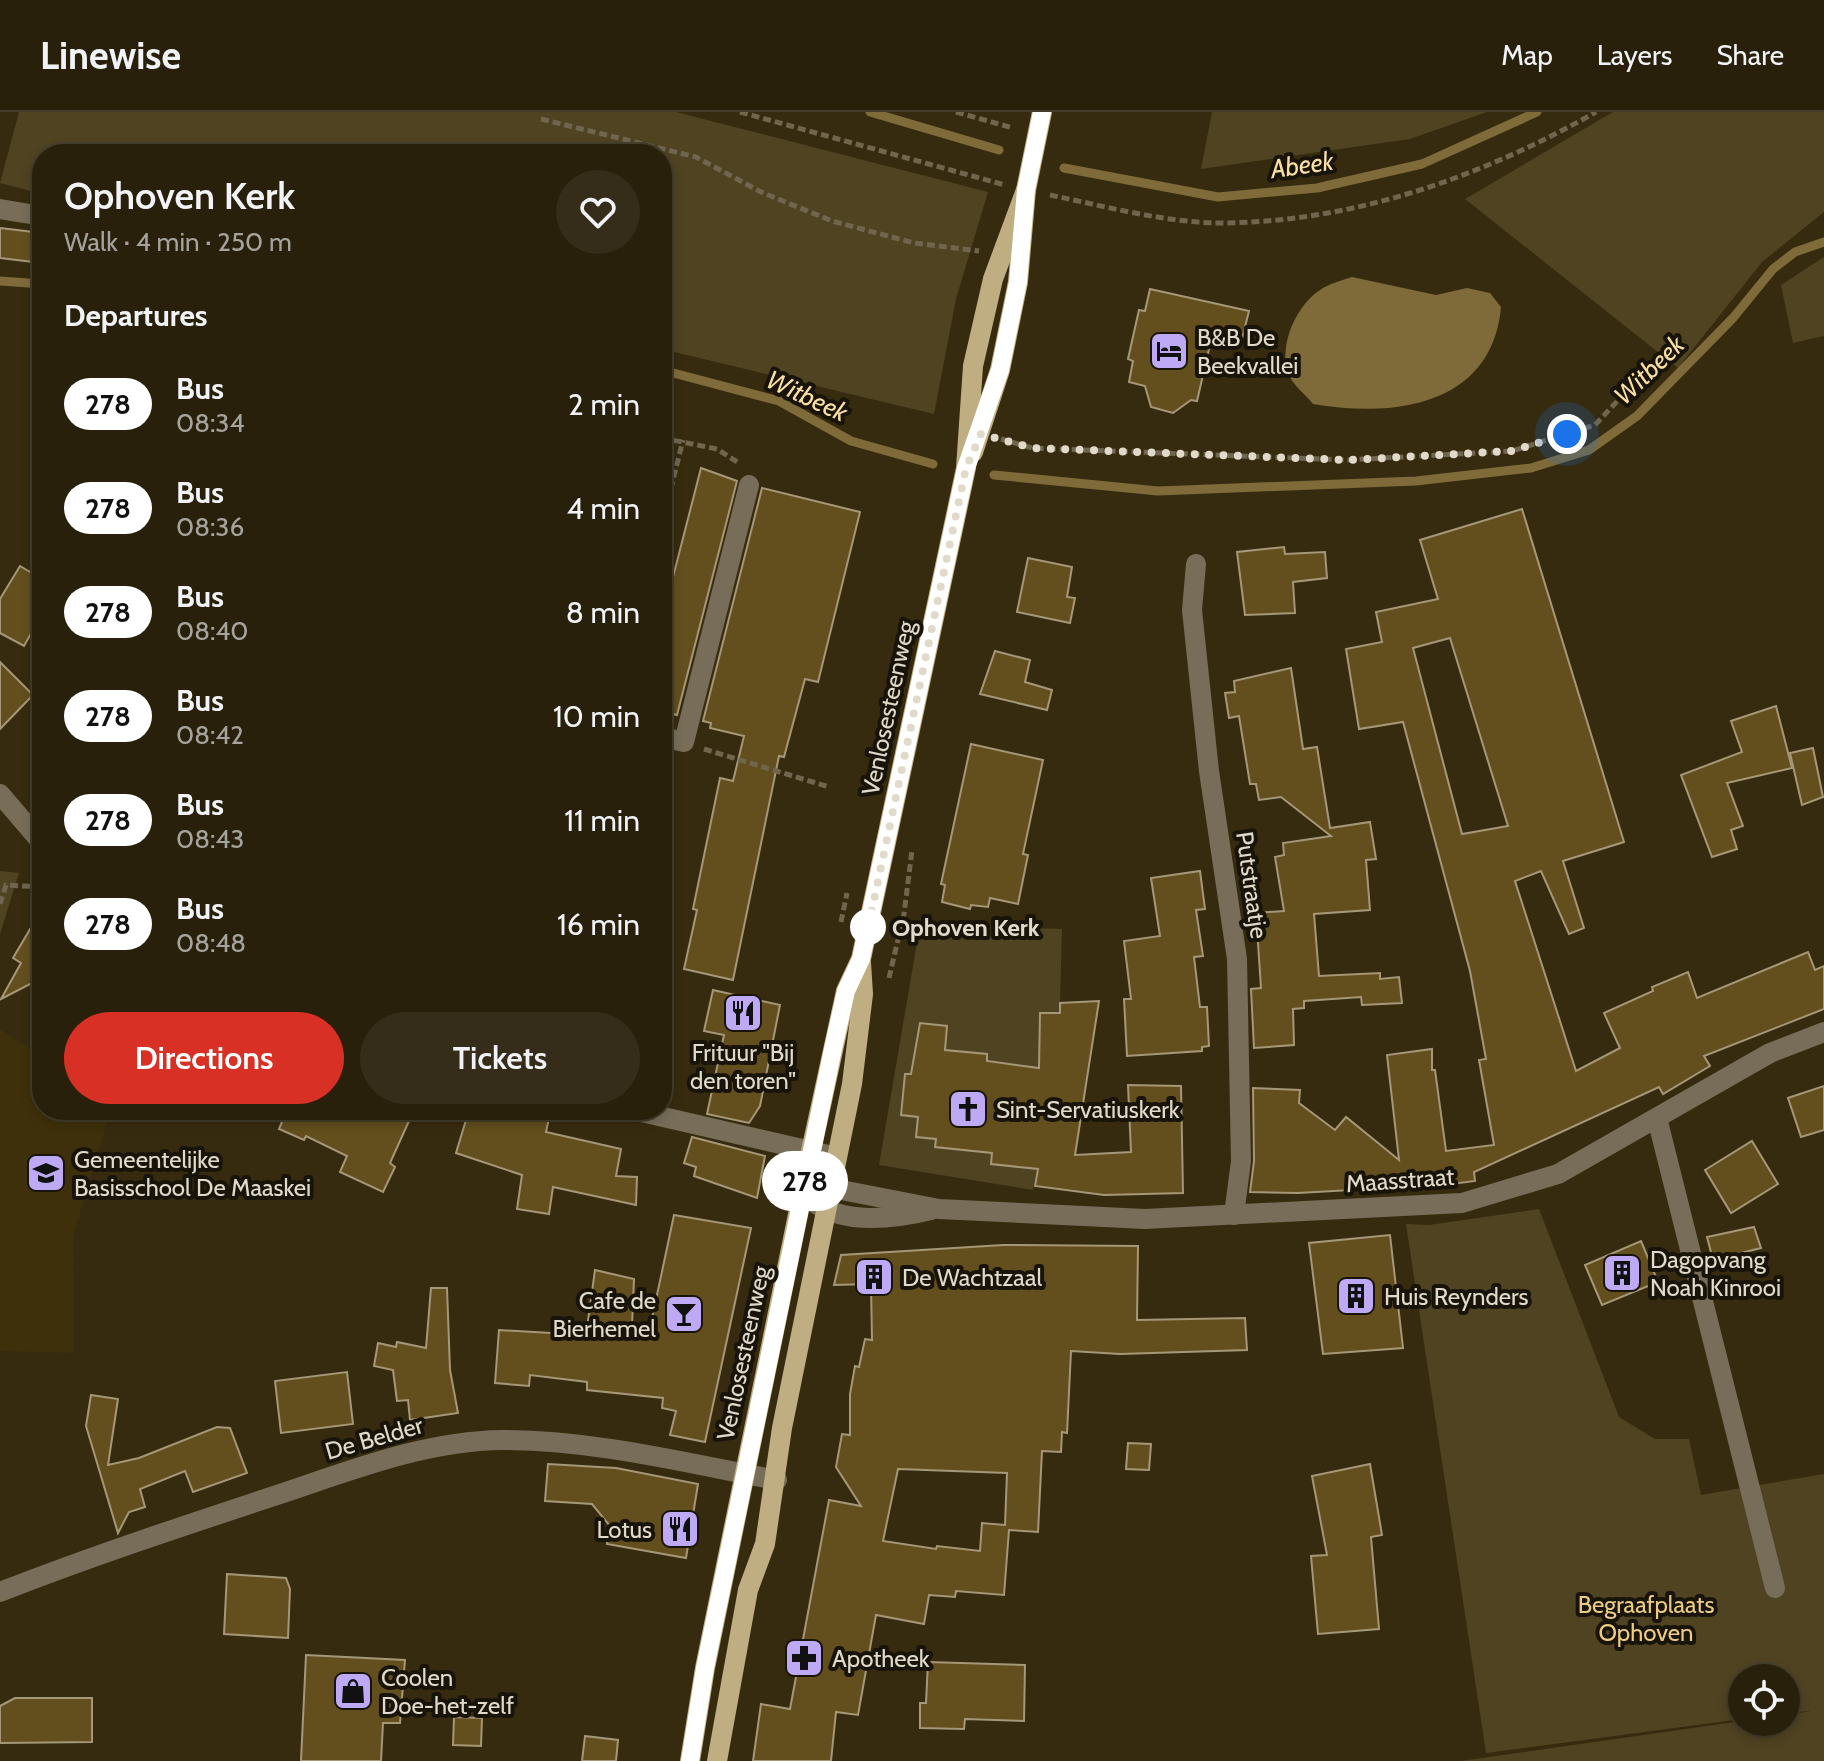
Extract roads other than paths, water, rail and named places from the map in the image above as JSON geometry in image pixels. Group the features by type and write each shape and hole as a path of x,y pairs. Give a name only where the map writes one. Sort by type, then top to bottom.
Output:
{"main road":[{"name":"Venlosesteenweg","path":"966,468 981,434 1000,370 1018,282 1026,190 1042,112"},
{"name":"Venlosesteenweg","path":"690,1761 705,1668 802,1193 846,991 861,959 966,468 973,366 1002,254 1026,190"},
{"name":"Venlosesteenweg","path":"717,1761 748,1590 765,1544 777,1480 782,1428 852,1084 863,994 861,959"}],"street":[{"path":"0,209 30,214"},
{"path":"672,739 684,742 749,485"},
{"name":"Putstraatje","path":"1196,564 1192,610 1209,771 1237,959 1241,1161 1234,1215"},
{"path":"0,794 32,831"},
{"name":"Maasstraat","path":"802,1193 831,1188 939,1209 1089,1218 1234,1215 1462,1203 1558,1174 1770,1053 1824,1032"},
{"path":"1657,1118 1775,1588"},
{"path":"672,1119 837,1157"},
{"path":"802,1193 826,1212"},
{"name":"Maasstraat","path":"826,1212 858,1217 915,1214 939,1209"},
{"name":"De Belder","path":"0,1592 90,1556 397,1455 450,1445 503,1440 666,1455 777,1480"}],"waterway":[{"name":"Abeek","path":"870,112 999,150"},
{"name":"Abeek","path":"1064,168 1218,197 1317,188 1422,164 1537,112"},
{"name":"Witbeek","path":"994,475 1158,491 1416,481 1531,468 1589,450 1637,416 1733,318 1773,269 1795,252 1824,242"},
{"name":"Witbeek","path":"0,281 32,283"},
{"name":"Witbeek","path":"672,373 779,401 851,441 933,464"}],"place":[{"name":"B&B De Beekvallei","path":"1169,351"},
{"name":"Ophoven Kerk","path":"868,927"},
{"name":"Frituur \"Bij den toren\"","path":"743,1013"},
{"name":"Sint-Servatiuskerk","path":"968,1109"},
{"name":"Gemeentelijke Basisschool De Maaskei","path":"46,1173"},
{"name":"Dagopvang Noah Kinrooi","path":"1622,1273"},
{"name":"De Wachtzaal","path":"874,1277"},
{"name":"Huis Reynders","path":"1356,1296"},
{"name":"Cafe de Bierhemel","path":"684,1314"},
{"name":"Lotus","path":"680,1529"},
{"name":"Apotheek","path":"804,1658"},
{"name":"Coolen Doe-het-zelf","path":"353,1691"}],"park label":[{"name":"Begraafplaats Ophoven","path":"1646,1618"}]}
